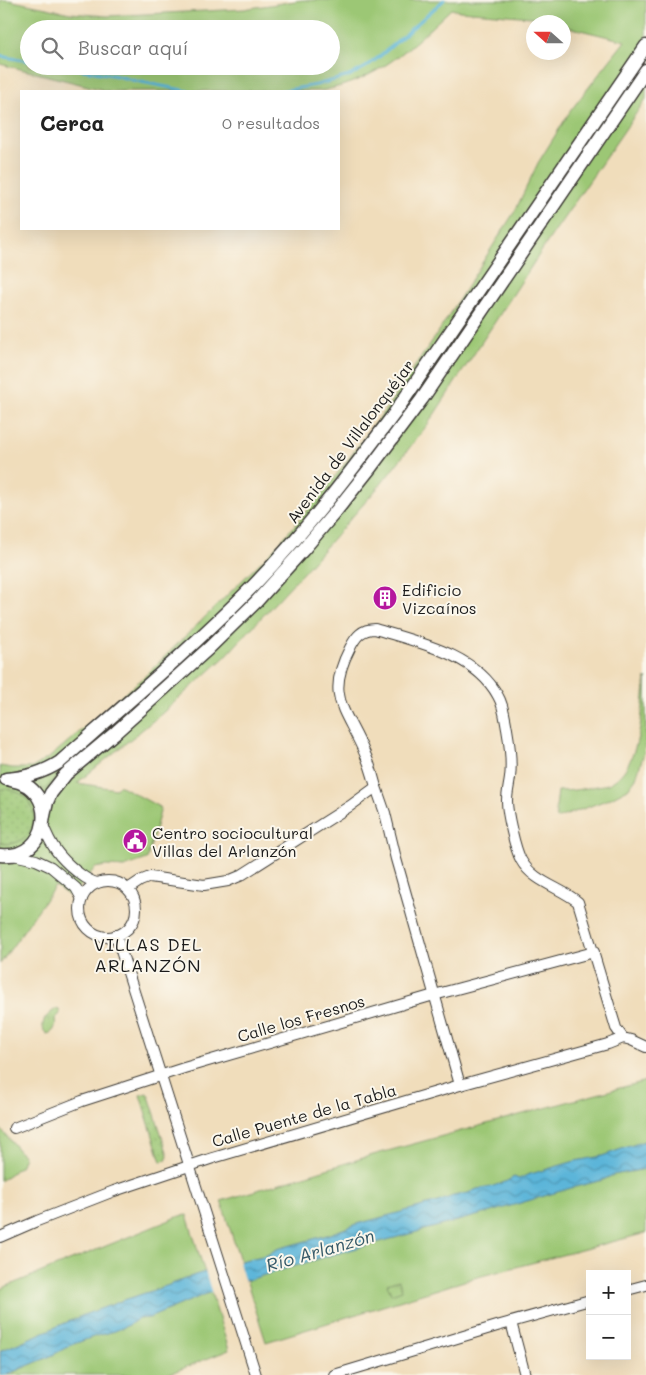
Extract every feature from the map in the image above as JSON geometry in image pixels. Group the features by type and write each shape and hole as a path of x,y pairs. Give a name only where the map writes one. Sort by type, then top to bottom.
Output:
{"street":[{"name":"Avenida de Villalonquéjar","path":"3,780 27,777 60,762 189,649 255,584 291,544 359,462 399,407 646,46"},
{"name":"Avenida de Villalonquéjar","path":"6,855 24,851 39,836 47,802 51,793 66,774 180,676 256,602 303,550 360,481 422,399 646,70"},
{"path":"460,1085 396,859 385,813 366,754 340,705 338,688 342,662 354,639 359,634 370,629 444,650 467,664 493,688 499,698 508,735 511,764 507,799 520,859 539,878 573,897 578,902 616,1028 623,1038 646,1047"},
{"path":"3,780 18,781 28,786 36,794 42,804 44,821 51,844 57,853 89,881 97,883"},
{"path":"128,889 150,877 204,885 228,881 240,876 350,806 376,787"},
{"path":"6,855 36,860 50,868 76,888 82,899"},
{"path":"113,881 128,889 133,896 136,912 128,928 122,933 116,936 105,937 97,935 84,924 80,907 82,899 90,887 97,883 113,881"},
{"path":"116,936 256,1375"},
{"name":"Calle los Fresnos","path":"19,1130 82,1101 160,1076 434,995 594,952"},
{"name":"Calle Puente de la Tabla","path":"0,1237 114,1191 189,1166 460,1085 608,1044 623,1038"},
{"path":"631,1289 646,1285"},
{"path":"334,1375 586,1301"},
{"path":"511,1322 525,1375"}],"green space":[{"path":"0,0 70,13 107,16 244,9 302,0 646,0 646,99 550,238 428,424 382,483 224,658 159,716 77,783 116,789 119,785 161,808 147,859 124,867 106,866 95,868 71,897 55,886 0,964 0,766 32,768 50,757 144,677 273,550 300,519 331,482 383,413 439,331 515,211 538,163 571,110 625,41 571,28 571,15 526,15 526,17 451,9 392,61 360,79 324,90 104,90 44,75 340,75 340,20 20,20 20,69 0,64"},
{"path":"646,57 646,60 416,397 369,461 314,529 254,597 220,630 53,780 45,790 37,781 53,774 66,765 206,641 260,588 335,501 428,377"},
{"path":"646,678 646,743 636,778 628,789 609,799 556,819 558,791 578,790 609,784 622,774 629,763 638,735"},
{"path":"4,789 19,793 28,800 33,810 34,821 30,831 23,839 13,843 0,843 0,790"},
{"path":"56,1009 59,1010 60,1014 56,1018 54,1030 47,1034 43,1027 44,1021"},
{"path":"646,1081 646,1233 474,1278 266,1342 221,1201 373,1155"},
{"path":"147,1093 168,1155 167,1159 161,1162 140,1095"},
{"path":"0,1128 24,1157 20,1167 0,1181"},
{"path":"187,1215 229,1350 166,1375 0,1375 0,1289 180,1216"},
{"path":"399,1280 402,1290 391,1294 387,1284"}],"water":[{"name":"Río Arlanzón","path":"644,1141 646,1142 646,1169 613,1175 603,1180 248,1280 206,1294 149,1318 138,1319 115,1331 71,1345 51,1356 6,1375 0,1375 0,1351 86,1314 127,1299 195,1275 267,1255 277,1249 324,1236 357,1224 438,1202 477,1189 490,1187 514,1177 519,1179 575,1161 602,1156"}],"pier":[{"path":"238,1259 245,1283 212,1294 205,1270"}],"waterway":[{"path":"287,90 316,85 349,76 366,67 444,0"},
{"path":"0,55 20,60"},
{"path":"111,75 183,90"}],"place":[{"name":"Edificio Vizcaínos","path":"385,598"},
{"name":"Centro sociocultural Villas del Arlanzón","path":"135,841"}],"district":[{"name":"VILLAS DEL ARLANZÓN","path":"148,954"}]}
